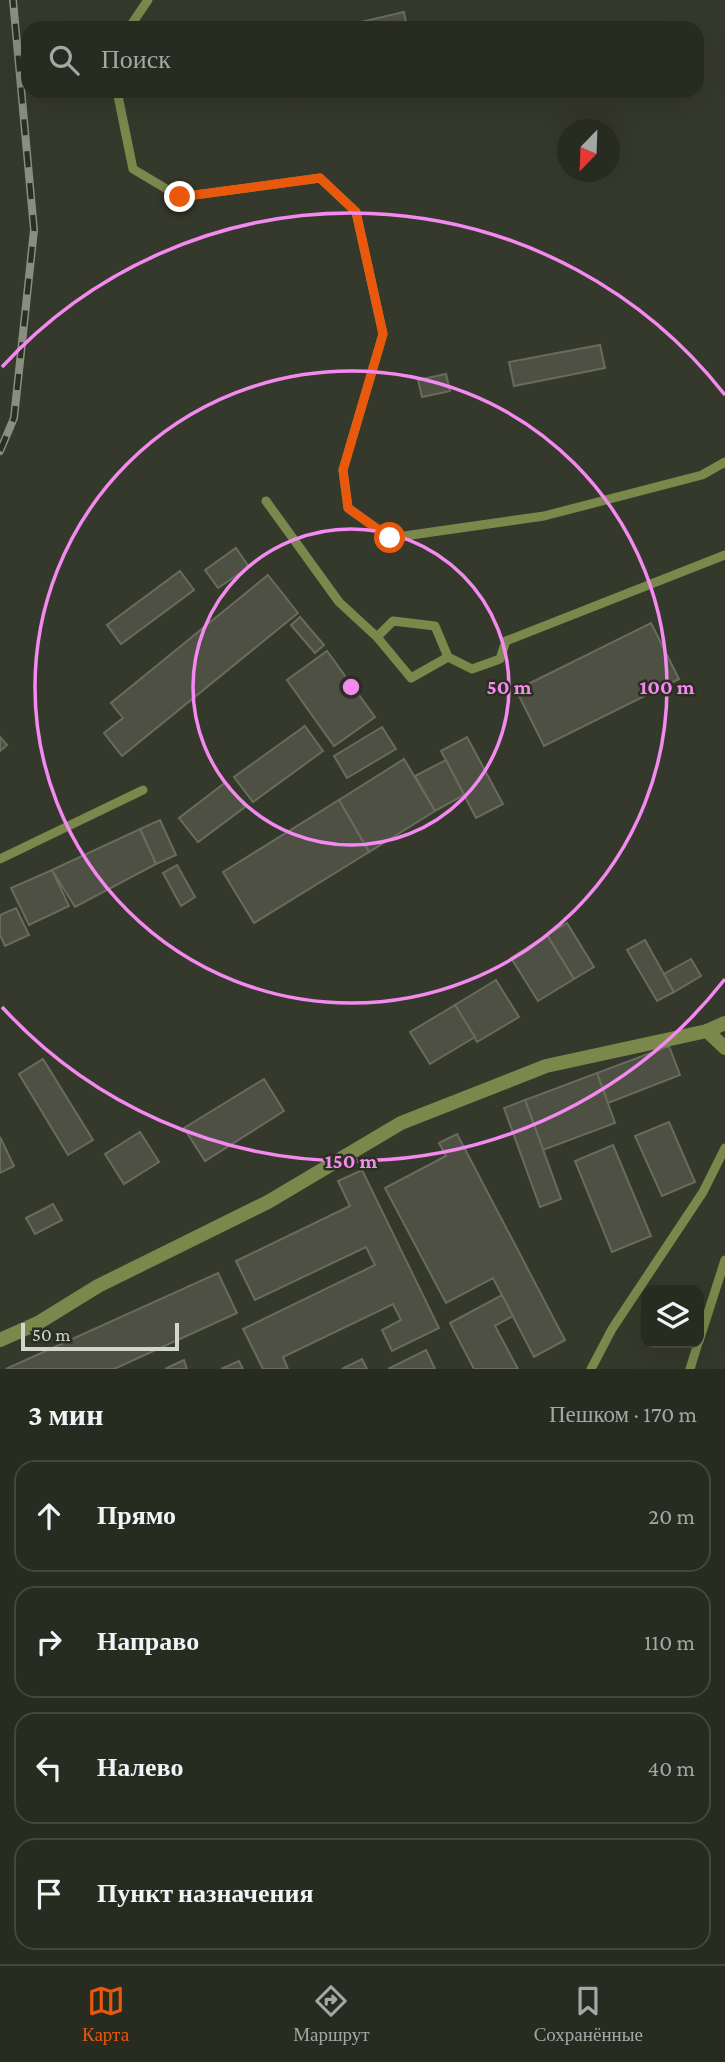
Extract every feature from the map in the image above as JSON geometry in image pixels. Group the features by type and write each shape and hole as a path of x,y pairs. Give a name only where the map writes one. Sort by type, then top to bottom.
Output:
{"street":[{"path":"0,1340 38,1323 98,1286 268,1202 401,1123 545,1066 707,1031 725,1023"},
{"path":"707,1031 725,1048"}],"lane":[{"path":"134,21 148,0"},
{"path":"118,98 132,169 180,197 320,178 356,212 383,334 343,470 348,508 390,538 544,516 702,475 725,462"},
{"path":"266,502 339,602 377,637 411,678 448,657"},
{"path":"377,637 393,621 435,626 448,657 472,669 500,659 506,641 725,555"},
{"path":"0,859 143,790"},
{"path":"591,1369 612,1329 703,1192 725,1148"},
{"path":"704,1326 725,1259"},
{"path":"690,1369 697,1348"}],"building":[{"path":"404,12 406,21 365,21"},
{"path":"600,345 605,368 514,386 509,362"},
{"path":"446,374 450,391 422,397 418,380"},
{"path":"236,548 249,567 218,588 205,570"},
{"path":"180,571 194,590 121,644 107,625"},
{"path":"268,575 298,613 122,756 104,733 123,718 111,703"},
{"path":"300,617 324,645 315,653 291,625"},
{"path":"651,623 679,679 544,746 516,690"},
{"path":"327,651 375,717 334,746 287,680"},
{"path":"305,726 323,751 253,802 234,777"},
{"path":"382,727 396,749 347,778 334,756"},
{"path":"0,737 7,745 0,751"},
{"path":"467,737 503,804 476,818 441,751"},
{"path":"404,759 435,811 369,852 339,800"},
{"path":"446,760 464,795 435,811 415,776"},
{"path":"226,782 245,807 198,842 179,818"},
{"path":"339,800 369,852 254,923 223,872"},
{"path":"160,820 176,855 156,864 140,829"},
{"path":"140,829 156,864 75,907 52,870"},
{"path":"177,865 195,897 181,906 163,873"},
{"path":"52,870 69,906 29,925 11,888"},
{"path":"16,908 29,935 5,946 0,935 0,915"},
{"path":"567,923 594,967 574,979 547,935"},
{"path":"547,935 574,979 538,1001 511,958"},
{"path":"645,940 674,992 657,1001 627,950"},
{"path":"691,959 701,976 674,992 664,974"},
{"path":"496,980 519,1017 477,1042 455,1005"},
{"path":"455,1005 475,1037 430,1064 410,1032"},
{"path":"669,1046 680,1075 608,1103 597,1073"},
{"path":"43,1059 93,1140 68,1155 19,1074"},
{"path":"597,1073 615,1123 543,1150 525,1100"},
{"path":"264,1079 284,1111 205,1161 184,1128"},
{"path":"525,1100 561,1199 540,1207 504,1108"},
{"path":"669,1122 695,1182 662,1196 635,1136"},
{"path":"140,1132 159,1162 124,1184 105,1154"},
{"path":"457,1134 565,1340 534,1357 493,1278 446,1303 385,1188 446,1156 439,1143"},
{"path":"0,1137 14,1166 0,1173"},
{"path":"613,1145 651,1236 612,1252 575,1161"},
{"path":"362,1170 439,1328 392,1351 382,1330 401,1320 393,1304 283,1357 288,1369 263,1369 243,1329 375,1265 366,1247 255,1300 236,1261 350,1206 338,1181"},
{"path":"53,1204 62,1220 35,1234 26,1218"},
{"path":"218,1273 237,1313 114,1369 6,1369"},
{"path":"502,1295 513,1316 495,1326 518,1369 474,1369 450,1323"},
{"path":"426,1350 435,1369 388,1369"},
{"path":"362,1359 367,1369 342,1369"},
{"path":"184,1360 187,1369 165,1369"},
{"path":"239,1361 243,1369 221,1369"}],"railway":[{"path":"13,0 21,88"},
{"path":"0,451 14,418 34,230 22,98"}],"route":[{"path":"180,197 320,178 356,212 383,334 343,470 348,508 390,538"}]}
